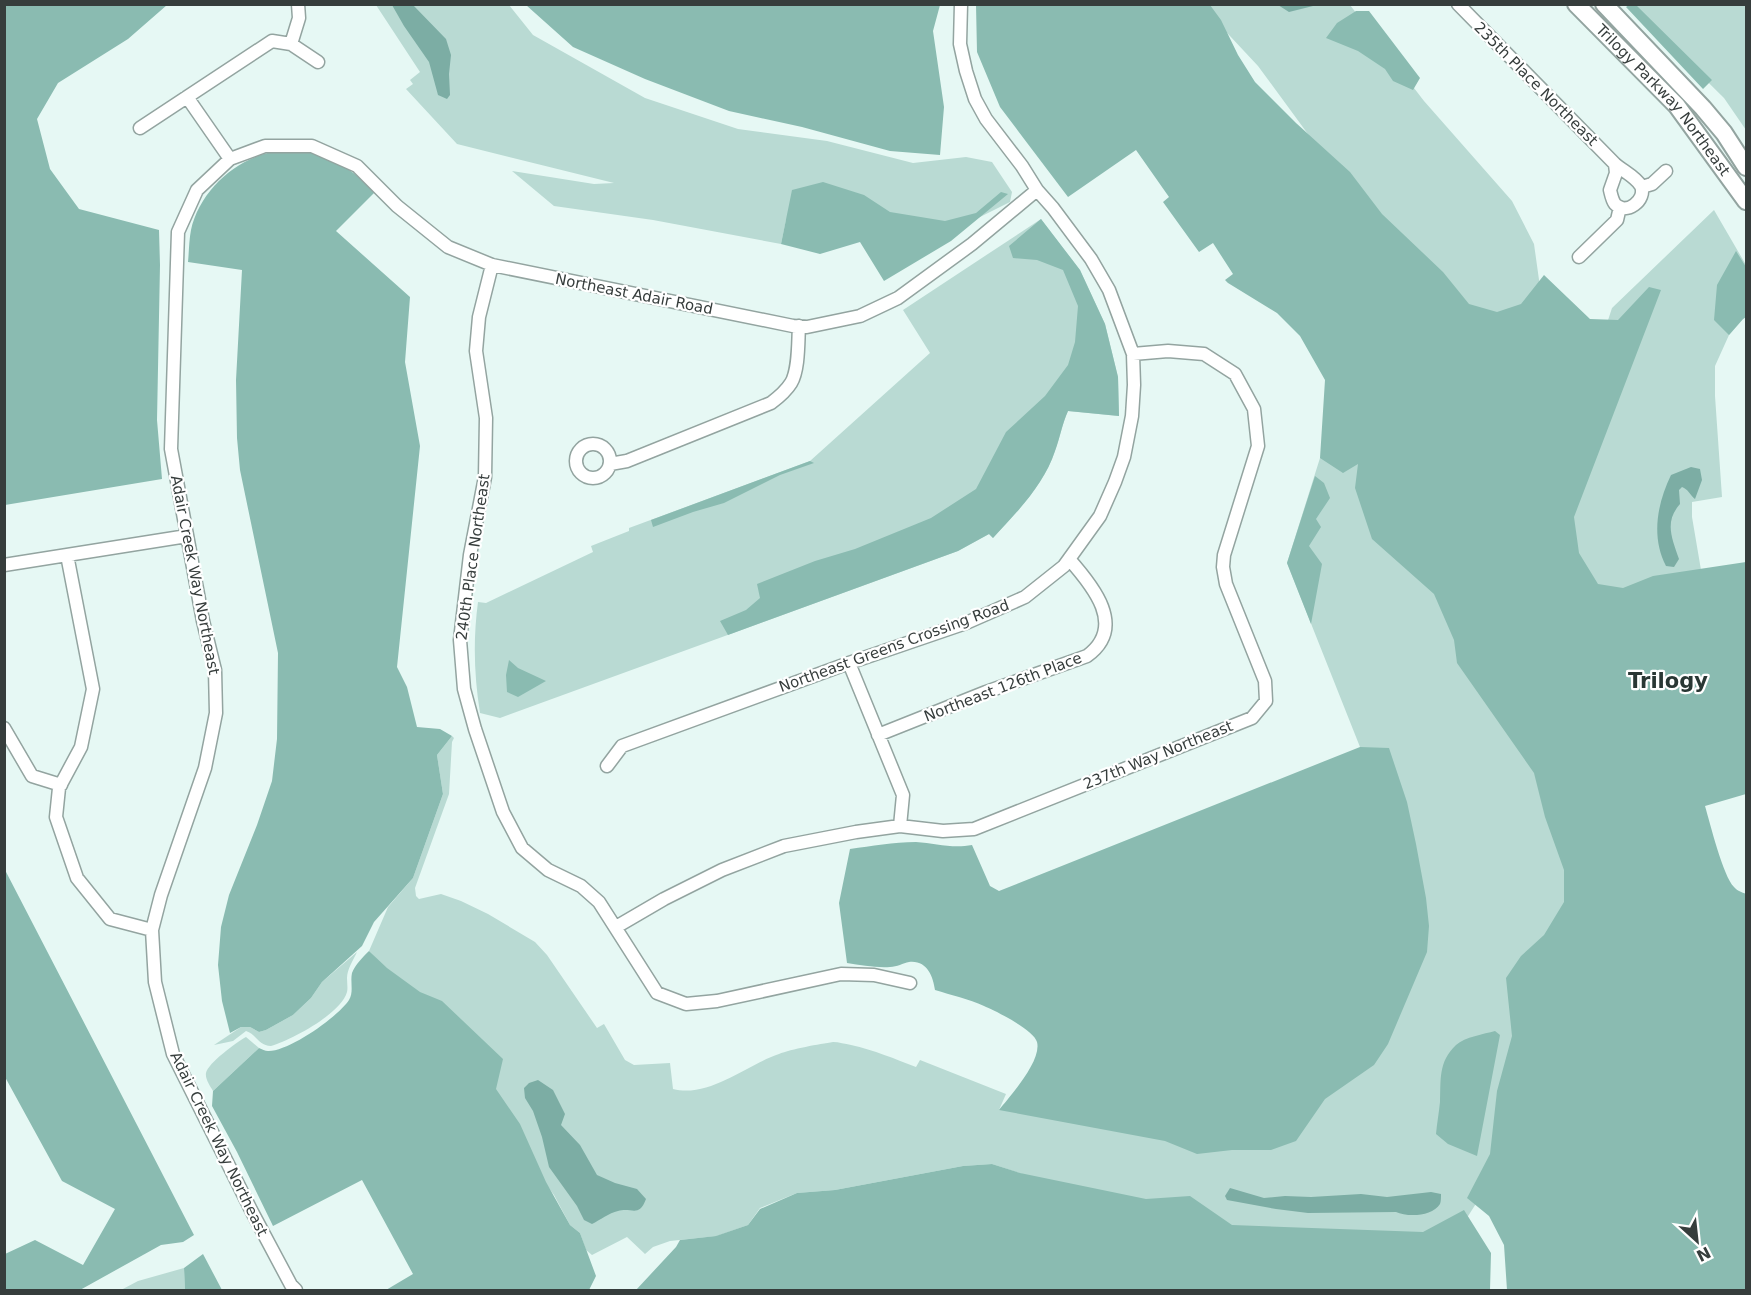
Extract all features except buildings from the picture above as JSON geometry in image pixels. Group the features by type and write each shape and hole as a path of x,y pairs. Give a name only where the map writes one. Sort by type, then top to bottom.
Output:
{"street":[{"path":"291,44 299,18 298,4"},
{"name":"Northeast Greens Crossing Road","path":"607,766 622,746 966,623 1025,597 1064,566 1100,516 1124,457 1132,416 1134,385 1132,354 1109,290 1097,269 986,119 975,99 960,44 961,4"},
{"name":"235th Place Northeast","path":"1458,4 1615,164 1642,187"},
{"name":"Trilogy Parkway Northeast","path":"1576,4 1677,106 1746,201"},
{"name":"Trilogy Parkway Northeast","path":"1605,4 1703,108 1724,133 1746,166"},
{"path":"140,128 272,41 291,44 318,62"},
{"path":"187,97 230,159"},
{"name":"Northeast Adair Road","path":"230,159 265,146 312,146 357,166 397,206 448,247 492,265 807,327 860,316 898,298 972,244 1037,190"},
{"name":"Adair Creek Way Northeast","path":"230,159 197,190 178,232 171,449 203,621 215,670 216,713 205,768 161,895 152,930 155,982 173,1054 251,1210 291,1285 296,1290"},
{"path":"1615,164 1616,173 1610,190 1615,204 1627,208 1640,201 1642,187 1652,184 1666,171"},
{"path":"1579,258 1617,220 1620,207"},
{"name":"240th Place Northeast","path":"492,265 479,317 476,351 486,418 485,477 470,555 460,640 464,688 475,729 503,812 522,848 548,870 581,886 599,902 657,993 686,1004 717,1001 841,974 874,975 910,983"},
{"path":"610,464 627,461 771,403 793,381 799,326"},
{"name":"237th Way Northeast","path":"616,927 664,899 722,870 784,846 900,826 943,831 974,829 1252,718 1266,701 1265,681 1226,584 1223,567 1224,555 1258,446 1254,409 1235,374 1204,354 1168,351 1132,354"},
{"path":"4,565 187,536"},
{"path":"67,555 93,689 81,747 61,785 56,817 77,878 111,919 152,930"},
{"name":"Northeast 126th Place","path":"878,735 1087,656 1098,648 1106,628 1106,616 1095,592 1069,559"},
{"path":"849,663 903,795 900,826"},
{"path":"4,728 32,776 61,785"}],"shaded area":[{"path":"5,4 167,5 128,39 58,83 37,119 50,169 79,209 159,230 157,420 162,479 5,505"},
{"path":"376,5 509,5 533,35 645,98 738,129 827,141 913,163 966,157 992,162 1012,192 1010,202 934,240 786,220 781,244 653,220 554,206 512,171 594,184 614,183 457,144 406,89 413,84 410,80 420,72"},
{"path":"392,5 413,5 446,39 451,55 450,95 447,99 438,95 429,62"},
{"path":"526,5 940,5 933,31 944,107 940,155 890,151 802,127 729,111 645,79 573,47"},
{"path":"976,5 1210,5 1221,20 1238,55 1255,82 1350,172 1382,214 1443,272 1469,304 1497,312 1521,304 1544,275 1590,319 1618,320 1649,287 1661,290 1574,517 1579,553 1598,584 1623,588 1653,576 1746,562 1746,794 1705,806 1717,849 1730,881 1735,888 1746,894 1746,1290 1507,1290 1504,1245 1489,1216 1467,1198 1490,1154 1497,1091 1512,1036 1506,978 1521,956 1544,935 1564,902 1564,870 1545,817 1534,773 1457,663 1454,640 1434,594 1372,539 1355,488 1358,464 1343,473 1320,458 1325,380 1300,336 1277,313 1225,280 1233,274 1213,243 1199,252 1163,202 1169,197 1136,150 1068,197 1000,107 977,52"},
{"path":"1201,5 1350,5 1424,101 1512,201 1534,244 1541,294 1486,327 1346,186 1258,66"},
{"path":"1278,5 1317,5 1289,12"},
{"path":"1630,5 1746,5 1746,130 1724,98"},
{"path":"1636,5 1712,80 1703,89 1626,7"},
{"path":"1356,11 1369,11 1420,78 1413,90 1393,81 1385,69 1358,51 1326,38 1337,23"},
{"path":"300,150 323,156 341,165 375,192 336,231 410,297 405,362 420,446 397,667 407,687 417,727 440,729 452,736 437,755 443,794 413,878 374,922 362,946 322,982 311,998 293,1015 259,1032 250,1027 241,1027 230,1033 222,1001 218,965 221,927 229,895 272,781 277,739 278,653 240,470 236,380 242,270 188,262 189,242 195,216 210,190 221,179 232,170 258,156 275,151"},
{"path":"823,182 864,195 890,212 945,221 976,213 1001,192 1008,194 951,241 884,281 860,242 820,254 781,244 792,190"},
{"path":"1714,210 1746,265 1746,317 1729,335 1715,366 1722,497 1692,502 1692,517 1701,570 1710,591 1550,621 1576,418 1612,308"},
{"path":"1041,219 1080,270 1105,324 1118,377 1119,416 1068,411 1055,451 1037,487 993,538 989,534 958,551 500,718 480,713 475,657 478,602 486,603 593,552 591,546 629,531 629,528 810,461 930,353 903,310"},
{"path":"1041,219 1080,270 1105,324 1118,377 1119,416 1068,411 1055,451 1037,487 993,538 989,534 958,551 728,635 720,621 746,610 760,598 757,584 815,561 855,549 931,518 976,489 1006,432 1045,396 1068,365 1075,342 1078,306 1063,270 1037,260 1013,258 1009,246"},
{"path":"1736,251 1746,267 1746,317 1729,335 1714,320 1717,285"},
{"path":"1375,424 1609,846 1521,1133 1449,1246 1270,1256 992,1164 963,1166 835,1190 797,1193 760,1208 748,1225 717,1236 670,1241 653,1247 645,1254 627,1237 592,1255 586,1250 580,1233 570,1225 554,1195 402,987 369,951 388,907 413,878 443,794 437,755 452,736 454,738 449,794 415,888 416,896 419,899 441,894 461,901 535,942 547,955 597,1028 604,1024 625,1060 634,1065 670,1063 673,1089 687,1091 714,1085 784,1052 838,1042 868,1049 916,1067 920,1060 1006,1094 999,1110 1387,947 1360,747 1287,563 1320,458"},
{"path":"810,461 814,463 780,475 724,503 653,527 651,520"},
{"path":"1691,467 1700,469 1702,480 1695,499 1684,488 1679,490 1680,504 1672,517 1671,530 1679,559 1674,567 1666,566 1658,544 1657,532 1662,497 1671,475"},
{"path":"1315,476 1324,483 1330,498 1316,519 1321,527 1309,546 1322,564 1311,624 1287,563"},
{"path":"509,660 518,668 546,681 518,697 507,692 506,675"},
{"path":"1360,747 1389,748 1407,802 1426,898 1429,926 1427,952 1388,1044 1374,1065 1325,1099 1296,1141 1271,1150 1232,1150 1197,1154 1165,1141 999,1110 1024,1078 1035,1059 1037,1042 1029,1032 990,1008 935,990 931,974 925,966 915,962 885,967 847,963 839,903 850,849 907,842 951,846 972,845 990,886 999,891"},
{"path":"4,868 194,1235 183,1242 161,1245 80,1290 5,1290 5,1254 35,1240 83,1265 115,1209 62,1181 5,1077"},
{"path":"369,951 387,968 420,992 442,1001 503,1059 496,1089 520,1124 546,1182 570,1225 580,1233 596,1276 589,1290 386,1290 413,1274 362,1180 273,1226 212,1106 213,1091 259,1048 268,1051 288,1046 335,1015 349,1000 352,973"},
{"path":"357,952 348,971 347,990 343,1000 314,1025 271,1046 263,1044 246,1031 233,1041 214,1045 241,1027 250,1027 259,1032 293,1015 311,998 322,982"},
{"path":"1495,1031 1500,1035 1477,1156 1448,1144 1436,1134 1443,1065 1450,1051 1460,1042"},
{"path":"246,1037 259,1048 213,1091 206,1078 208,1069 223,1053"},
{"path":"538,1080 553,1090 565,1114 561,1125 580,1145 597,1175 637,1189 646,1199 641,1208 635,1211 615,1212 592,1224 584,1220 577,1206 549,1167 533,1111 525,1098 524,1088 529,1083"},
{"path":"992,1164 1020,1173 1146,1199 1190,1196 1232,1225 1423,1232 1464,1210 1491,1253 1490,1290 636,1290 680,1240 716,1236 748,1225 760,1209 797,1193 835,1190 963,1166"},
{"path":"1230,1188 1264,1198 1361,1194 1387,1197 1431,1192 1441,1194 1441,1198 1436,1208 1419,1215 1396,1212 1308,1213 1227,1200 1225,1196"},
{"path":"203,1254 222,1290 185,1290 184,1268"},
{"path":"184,1268 185,1290 121,1290 138,1281"}],"district":[{"name":"Trilogy","path":"1668,681"}]}
